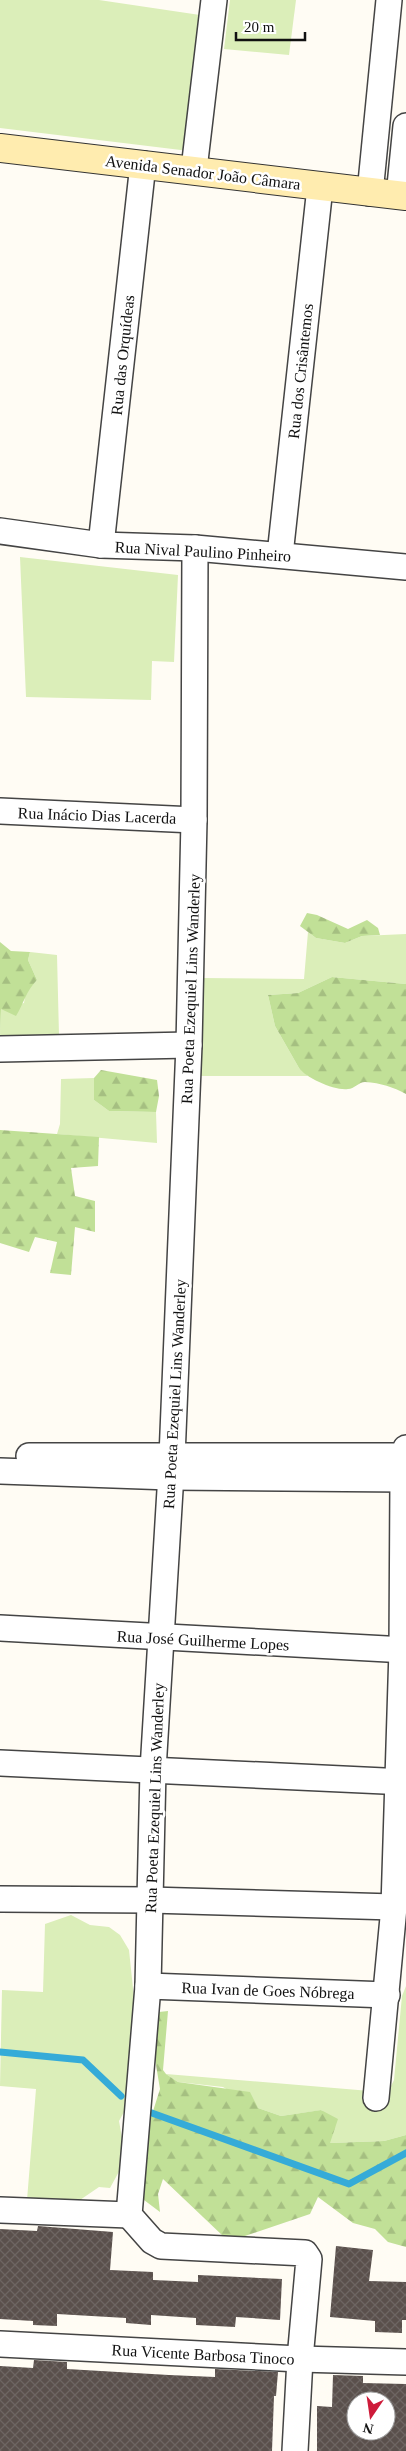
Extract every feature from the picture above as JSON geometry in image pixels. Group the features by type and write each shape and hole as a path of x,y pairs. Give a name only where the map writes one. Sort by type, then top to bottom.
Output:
{"main road":[{"name":"Avenida Senador João Câmara","path":"0,148 194,169 320,187 402,196"}],"street":[{"path":"194,169 214,0"},
{"path":"370,193 389,0"},
{"path":"402,196 406,126"},
{"name":"Rua das Orquídeas","path":"101,545 143,164"},
{"name":"Rua dos Crisântemos","path":"280,554 320,187"},
{"name":"Rua Nival Paulino Pinheiro","path":"0,532 101,545 195,548 280,554 406,567"},
{"name":"Rua Poeta Ezequiel Lins Wanderley","path":"136,2224 148,1986 153,1770 171,1467 189,1045 194,820 195,548"},
{"name":"Rua Inácio Dias Lacerda","path":"0,812 194,820"},
{"path":"0,1049 189,1045"},
{"path":"376,2098 387,1995 402,1782 406,1448"},
{"path":"0,1455 171,1467"},
{"path":"0,1471 171,1467 405,1467"},
{"name":"Rua José Guilherme Lopes","path":"0,1628 404,1650"},
{"path":"0,1762 402,1782"},
{"path":"0,1899 150,1900 394,1907"},
{"name":"Rua Ivan de Goes Nóbrega","path":"148,1986 387,1995"},
{"path":"0,2210 136,2224 152,2242 161,2246 298,2251 305,2253 309,2259 300,2359 295,2451"},
{"name":"Rua Vicente Barbosa Tinoco","path":"0,2344 300,2359 406,2362"}],"green space":[{"path":"0,0 99,0 200,15 189,151 0,128"},
{"path":"230,0 296,0 289,55 224,49"},
{"path":"20,557 178,575 174,662 152,661 151,700 26,697"},
{"path":"307,913 317,915 348,929 367,920 378,928 380,935 362,936 345,943 316,938 300,926"},
{"path":"308,932 316,938 345,943 362,936 406,934 406,984 332,977 298,993 268,995 275,1026 299,1068 308,1076 197,1076 202,978 304,979"},
{"path":"0,942 11,951 30,952 28,960 37,980 16,1016 1,1009 0,1037"},
{"path":"30,952 57,955 59,1035 0,1037 1,1009 24,1003 26,991 37,980 28,960"},
{"path":"332,977 406,984 406,1094 387,1086 365,1082 350,1089 336,1088 314,1080 299,1068 275,1026 268,995 298,993"},
{"path":"101,1070 157,1080 159,1096 156,1112 109,1111 94,1100 94,1078"},
{"path":"94,1078 94,1100 109,1111 156,1112 157,1143 57,1134 60,1124 61,1079"},
{"path":"0,1130 99,1137 98,1166 71,1168 75,1196 95,1201 95,1232 75,1227 71,1275 50,1273 57,1242 35,1237 29,1252 0,1243"},
{"path":"71,1915 90,1925 109,1927 120,1935 129,1950 137,2027 124,2112 119,2121 124,2149 122,2166 110,2188 99,2187 80,2200 27,2200 36,2089 0,2086 2,1990 43,1992 45,1924"},
{"path":"406,1986 406,2135 384,2141 330,2143 322,2110 281,2116 258,2108 223,2087 178,2082 166,2074 370,2091 389,2090 394,2080 402,1996"},
{"path":"168,2011 163,2070 178,2082 250,2092 258,2108 281,2116 321,2110 338,2119 330,2143 384,2141 406,2135 406,2247 388,2242 375,2229 353,2223 318,2197 310,2214 245,2236 223,2236 163,2179 158,2194 160,2212 144,2200 139,2191 148,2127 160,2089 153,2047 159,2012"}],"building":[{"path":"38,2226 113,2232 110,2270 153,2272 153,2280 198,2282 198,2275 282,2279 280,2320 236,2317 235,2327 196,2325 196,2318 151,2315 151,2325 126,2323 126,2318 57,2314 57,2326 33,2325 33,2321 0,2319 0,2229 37,2231"},
{"path":"336,2246 373,2250 369,2281 406,2282 406,2320 402,2320 402,2333 375,2332 375,2321 330,2317"},
{"path":"34,2360 67,2362 67,2369 169,2375 215,2377 215,2369 278,2372 276,2396 274,2396 272,2451 0,2451 0,2366 33,2368"},
{"path":"333,2375 363,2376 363,2383 406,2384 406,2451 317,2451 317,2406 332,2407"}],"waterway":[{"path":"0,2052 83,2060 121,2096"},
{"path":"149,2112 349,2184 406,2153"}]}
